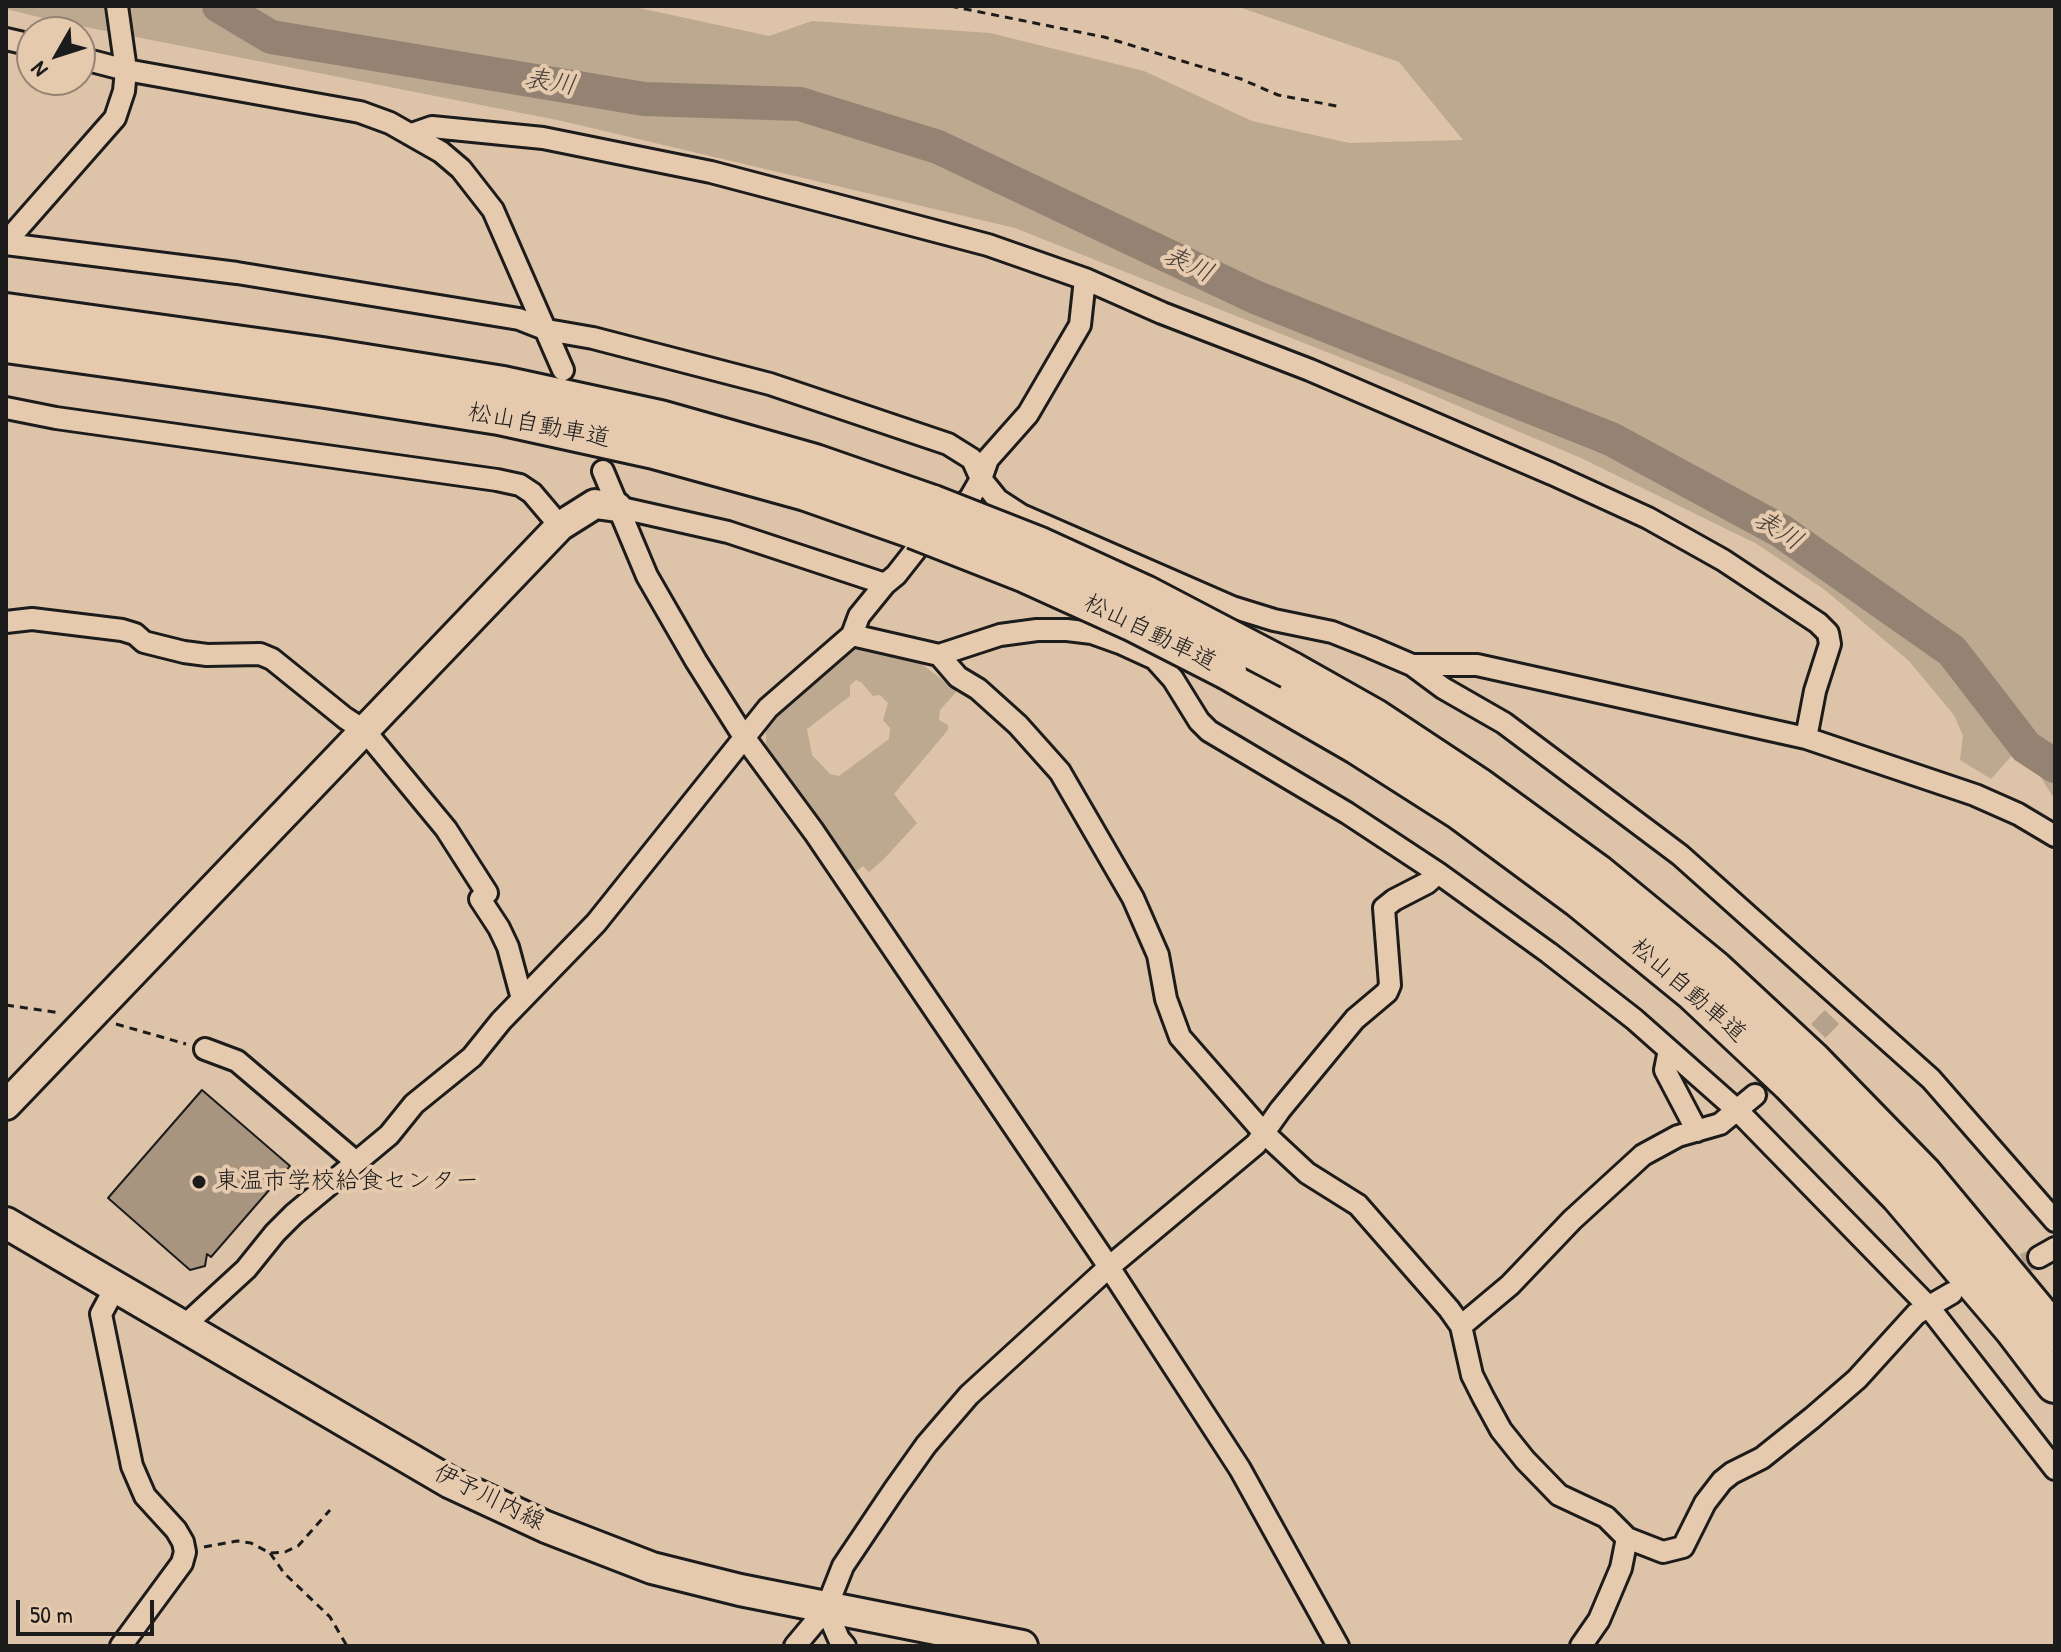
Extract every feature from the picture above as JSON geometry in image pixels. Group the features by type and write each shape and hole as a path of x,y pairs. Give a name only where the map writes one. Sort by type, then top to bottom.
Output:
{"highway":[{"name":"松山自動車道","path":"6,312 503,385 660,419 815,463 923,517 1026,574 1132,622 1228,671 1358,746 1460,811 1579,899 1693,992 1790,1083 1899,1195 2014,1330 2055,1384"},
{"name":"松山自動車道","path":"6,344 499,416 654,450 806,492 1040,546 1145,594 1375,718 1479,787 1597,873 1714,969 1813,1061 1923,1174 2055,1333"}],"main road":[{"name":"伊予川内線","path":"6,1223 451,1483 546,1527 652,1568 826,1609 1022,1646"}],"street":[{"path":"6,243 115,118 124,91 125,64 117,6"},
{"path":"96,60 360,112 412,134 441,152 461,169 493,210 563,370"},
{"path":"412,134 432,127 543,138 711,172 988,245 1085,279 1162,313 1310,370 1552,474 1648,518 1723,560 1818,623 1828,633 1830,644 1815,691 1806,738"},
{"path":"6,243 237,273 519,319 547,330 593,338 770,384 948,444 972,459 981,479 998,500 1021,515 1232,607 1274,620 1332,632 1412,665 1443,688 1504,723 1680,855 1839,1010 1931,1079 2055,1221"},
{"path":"184,1326 246,1269 294,1214 389,1135 414,1104 472,1057 522,999 596,923 768,708 852,635 859,616 885,584 918,547 970,498 988,459 1024,418 1080,325 1085,279"},
{"path":"6,408 71,420 497,480 520,485 532,493 560,526"},
{"path":"603,471 647,576 744,737 814,832 1109,1267 1240,1469 1338,1646"},
{"path":"6,1105 560,526 595,504 728,532 885,584"},
{"path":"1155,659 1161,652 1232,607"},
{"path":"6,622 32,619 122,630 155,646 184,652 260,654 272,659 365,731 446,829 487,893 480,899 508,947 522,999"},
{"path":"852,635 939,655 1000,635 1067,630 1106,638 1155,659 1173,679 1199,721 1209,731 1347,813 1438,873 1549,953 1669,1050 1738,1111 1928,1306 2055,1469"},
{"path":"939,655 958,677 978,689 1018,725 1060,772 1139,913 1158,955 1166,999 1180,1037 1264,1133 1307,1173 1358,1205 1449,1309 1461,1326 1472,1375 1509,1440 1559,1495 1606,1517 1627,1538 1663,1552 1683,1547 1705,1503 1722,1481 1762,1458 1857,1379 1903,1326 1928,1306 1952,1293"},
{"path":"1412,665 1477,665 1806,738 1975,795 2018,814 2055,836"},
{"path":"795,1646 826,1609 843,1566 926,1445 969,1395 1109,1267 1256,1144 1355,1019 1387,992 1390,985 1384,908 1427,883 1438,873"},
{"path":"205,1049 237,1061 356,1162"},
{"path":"1669,1050 1665,1070 1697,1131"},
{"path":"1461,1326 1510,1285 1623,1170 1663,1142 1720,1124 1755,1095"},
{"path":"116,1286 101,1314 132,1466 145,1496 176,1530 185,1552 182,1563 121,1646"},
{"path":"1581,1646 1599,1620 1621,1568 1627,1538"},
{"path":"826,1609 845,1646"}],"path":[{"path":"950,6 1104,37 1241,79 1278,95 1342,107"},
{"path":"270,1553 285,1552 298,1546 330,1510"},
{"path":"185,1552 237,1541 251,1543 270,1553 292,1581 330,1617 347,1646"}],"shaded area":[{"path":"6,6 630,6 769,36 812,21 990,33 1144,71 1252,121 1349,143 1463,140 1399,62 1236,6 2055,6 2055,800 2035,768 2014,753 1991,779 1960,760 1963,736 1954,715 1909,661 1825,590 1757,544 1581,458 1397,380 1015,228 562,121 96,29 96,16 35,16 6,9"},
{"path":"855,642 915,659 957,691 940,710 939,720 948,725 948,730 894,794 917,823 869,872 863,866 854,873 766,747 766,729 772,716","holes":["856,680 873,696 880,695 888,703 883,720 890,728 889,739 839,776 830,774 812,755 807,729 850,696 850,685"]}],"building":[{"name":"東温市学校給食センター","path":"202,1090 290,1166 211,1257 207,1254 205,1266 190,1270 108,1198"}],"waterway":[{"name":"表川","path":"219,6 271,37 644,99 800,104 938,147 1255,297 1611,439 1781,531 1952,651 2026,747 2055,766"}],"tunnel":[{"path":"1755,1095 1832,1017"},
{"path":"1996,1275 2039,1257"}],"place":[{"name":"東温市学校給食センター","path":"199,1182"}]}
